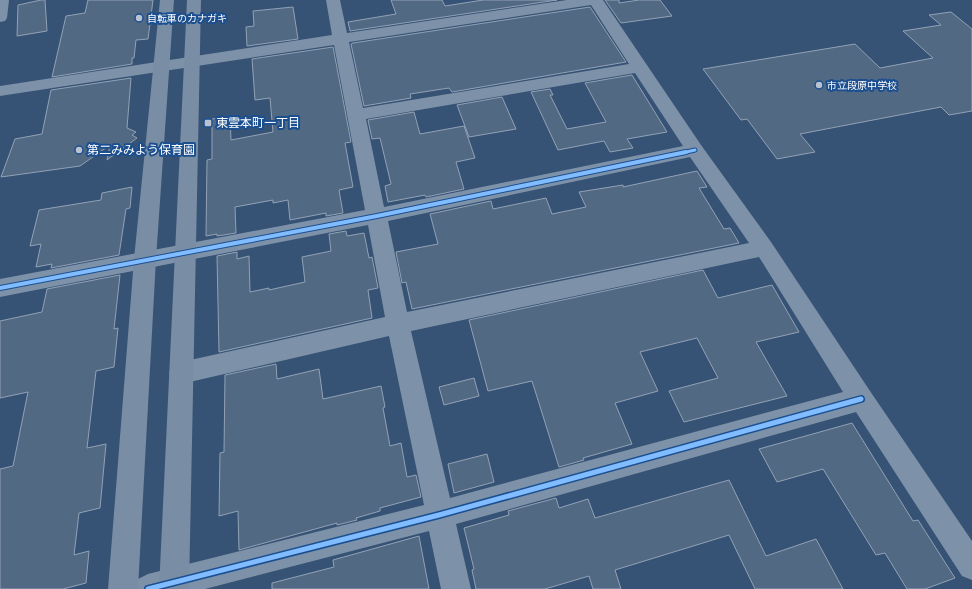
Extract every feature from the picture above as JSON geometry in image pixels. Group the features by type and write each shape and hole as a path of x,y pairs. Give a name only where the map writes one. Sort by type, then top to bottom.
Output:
{"street":[{"path":"0,18 2,0"},
{"path":"123,589 145,259 167,0"},
{"path":"174,586 194,0"},
{"path":"333,0 398,324 456,589"},
{"path":"0,91 596,0 695,150 764,248 861,399 972,566"},
{"path":"356,115 640,67"},
{"path":"0,288 145,259 377,216 695,150"},
{"path":"181,373 398,324 764,248"},
{"path":"148,589 174,586 440,515 861,399"}],"building":[{"path":"45,0 47,31 17,36 18,5"},
{"path":"88,0 153,0 148,39 136,40 132,64 52,77 66,16 85,13"},
{"path":"391,0 442,0 445,6 483,0 557,0 350,31 348,22 396,14"},
{"path":"605,0 619,0 619,3 639,0 660,0 672,16 621,23"},
{"path":"293,7 298,39 247,46 246,27 254,26 253,11"},
{"path":"590,7 626,62 452,92 449,88 410,94 411,98 364,106 351,44 353,43"},
{"path":"951,12 972,29 972,111 949,115 941,107 800,134 815,152 777,159 747,119 741,120 703,69 855,44 880,68 933,58 903,31 941,25 929,15"},
{"path":"333,47 351,142 345,143 353,187 339,190 343,213 326,216 326,213 290,220 288,200 273,203 273,200 235,207 236,233 206,236 207,160 212,159 212,119 230,116 231,140 273,132 270,98 255,100 252,59"},
{"path":"632,75 667,132 627,139 633,148 610,152 604,141 558,150 531,92 550,89 553,95 550,95 567,129 606,122 585,83"},
{"path":"131,78 127,128 136,132 132,135 137,138 107,160 110,145 80,166 1,177 15,139 42,134 51,90"},
{"path":"502,97 516,129 469,137 457,105"},
{"path":"414,112 420,134 464,126 475,158 456,162 464,189 426,197 425,195 388,202 385,186 391,184 380,138 372,139 368,120"},
{"path":"697,171 707,187 699,188 724,229 730,228 739,243 412,309 406,282 402,283 396,252 438,244 430,214 491,201 493,209 546,198 552,214 586,207 579,192 623,185 623,187"},
{"path":"132,187 130,208 126,209 119,255 51,268 52,264 36,267 41,244 30,246 39,210 101,200 102,193"},
{"path":"346,231 347,236 364,233 369,258 372,257 378,288 368,290 372,318 219,352 217,256 237,252 237,259 249,256 250,292 269,288 269,290 305,282 302,257 331,251 329,234"},
{"path":"703,270 718,298 772,285 799,332 756,342 787,396 684,422 669,391 718,378 697,338 640,352 658,391 615,403 632,444 583,458 584,460 559,467 532,381 488,391 469,320"},
{"path":"120,275 114,329 118,328 114,367 96,371 87,448 106,444 100,508 79,513 74,555 89,551 86,583 63,589 0,589 0,469 13,466 28,392 0,398 0,321 42,312 47,289"},
{"path":"276,364 277,379 319,369 323,399 381,386 385,407 383,408 390,446 401,443 407,477 416,475 421,497 380,508 380,511 356,518 357,520 337,525 337,523 239,550 238,511 219,516 220,453 224,452 225,375"},
{"path":"474,378 479,396 444,405 439,387"},
{"path":"852,423 913,521 918,520 955,578 925,589 907,589 885,553 876,555 823,469 777,482 759,449"},
{"path":"487,454 494,482 454,493 448,464"},
{"path":"729,480 766,556 816,539 843,589 755,589 729,535 615,570 621,589 593,589 589,576 545,589 476,589 472,570 474,569 464,528 509,515 508,511 556,498 559,508 588,499 595,518"},
{"path":"419,536 429,589 272,589 272,583 334,567 333,560"}],"cycle path":[{"path":"0,288 377,216 695,150"},
{"path":"148,589 439,515 861,399"}],"place":[{"name":"自転車のカナガキ","path":"139,18"},
{"name":"市立段原中学校","path":"819,85"},
{"name":"東雲本町一丁目","path":"208,123"},
{"name":"第二みみよう保育園","path":"79,150"}]}
